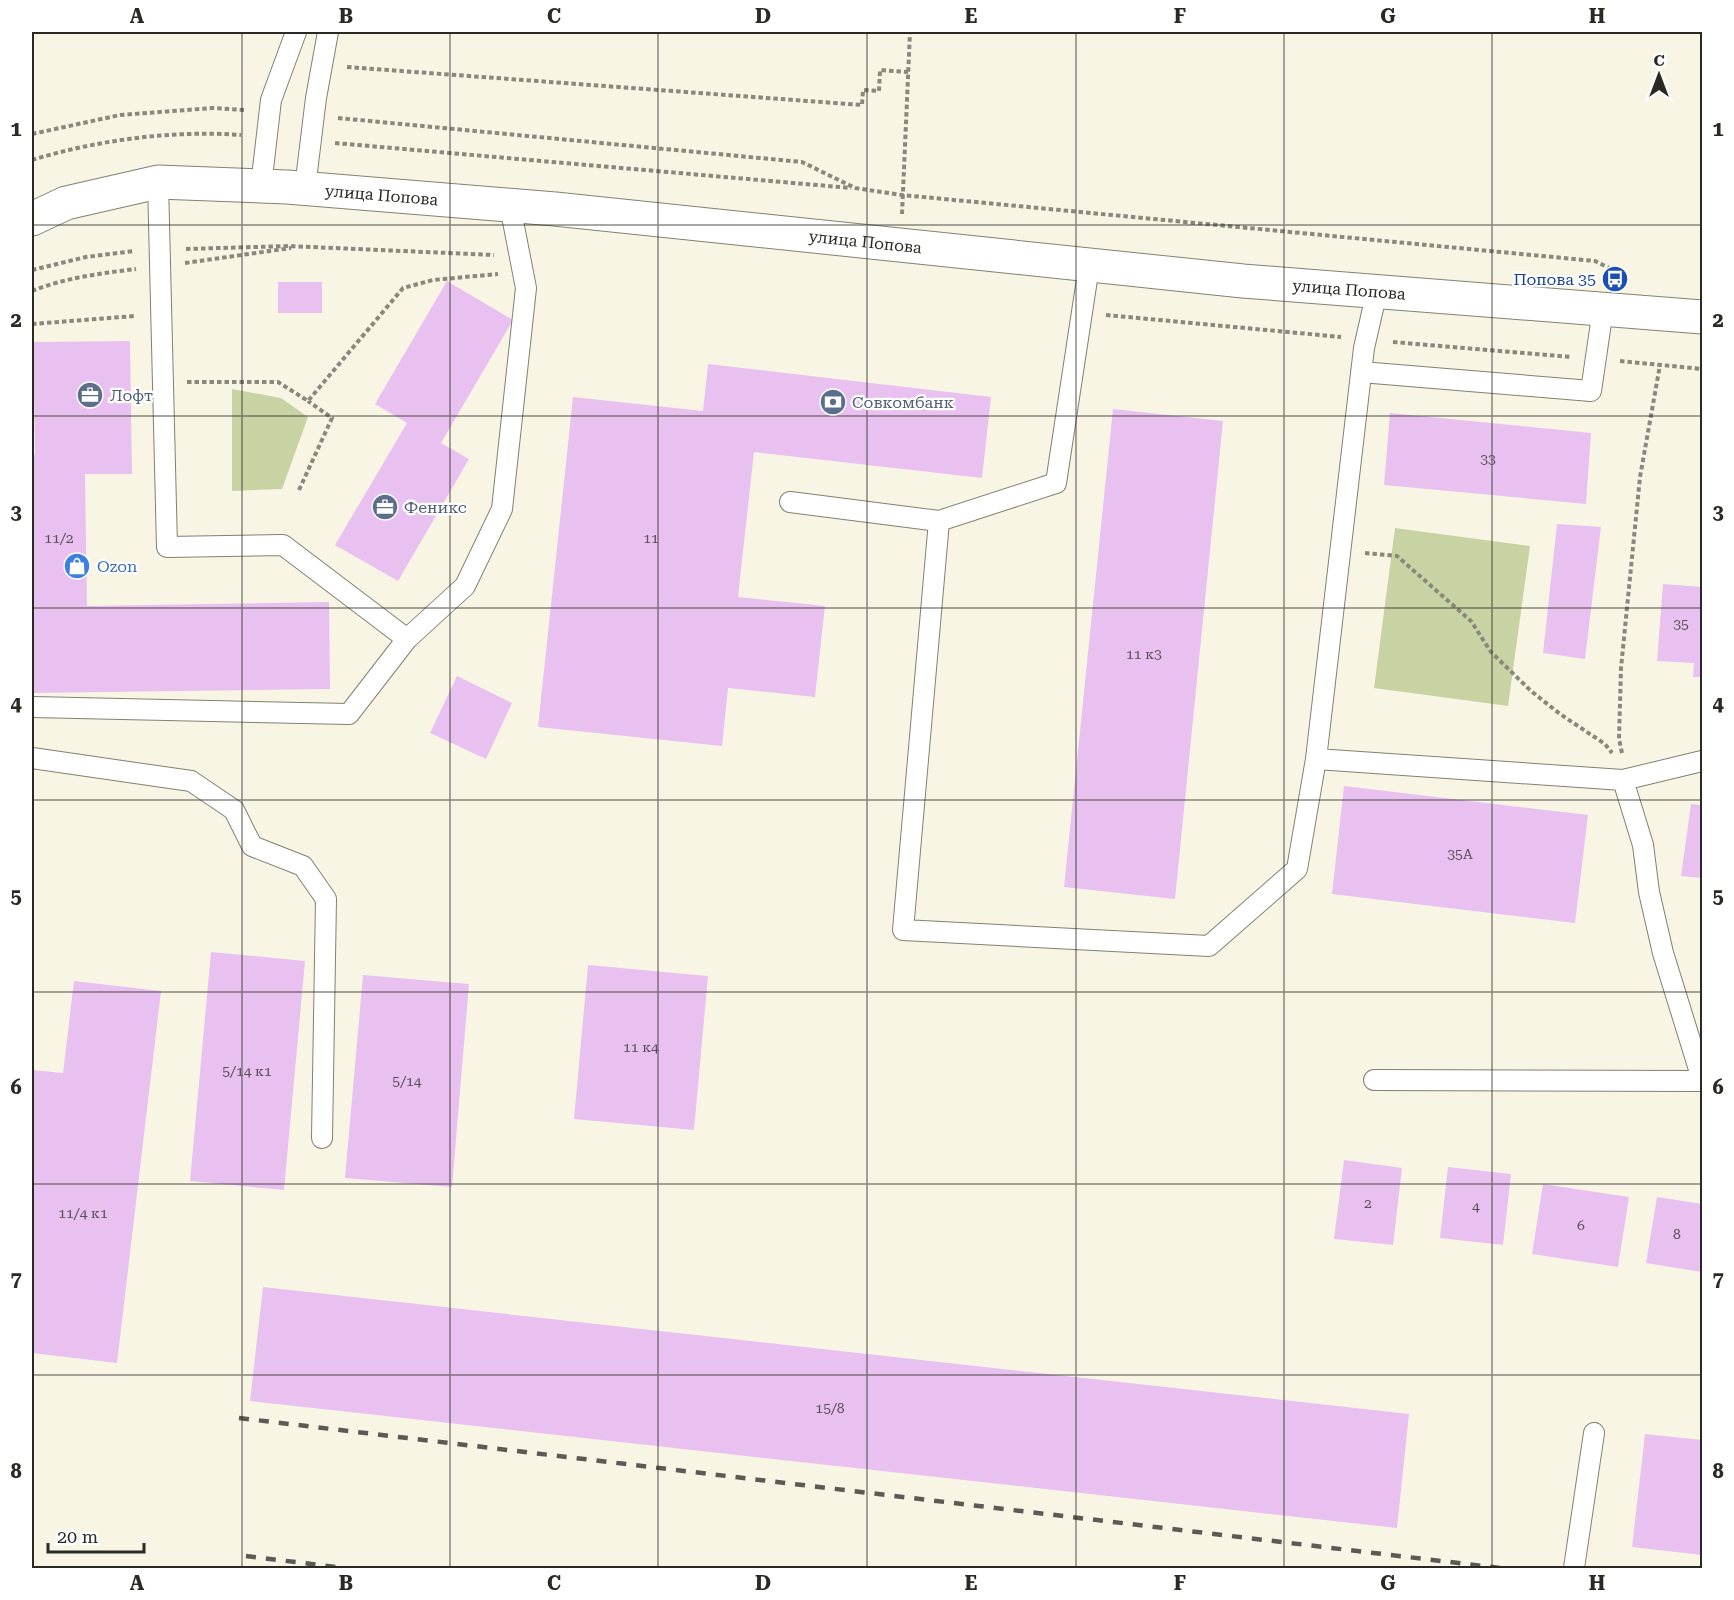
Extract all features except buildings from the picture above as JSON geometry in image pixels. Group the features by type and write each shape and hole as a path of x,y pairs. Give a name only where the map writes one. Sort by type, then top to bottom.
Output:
{"street":[{"name":"улица Попова","path":"32,219 66,204 158,182 306,188 510,206 1243,281 1702,317"}],"lane":[{"path":"261,186 271,100 297,32"},
{"path":"306,188 314,116 328,32"},
{"path":"158,182 167,547 283,545 407,639"},
{"path":"32,707 350,714 407,639 465,586 502,509 526,288 510,206"},
{"path":"789,501 939,521 1056,483 1089,266"},
{"path":"939,521 903,930 1209,946 1297,869 1316,759 1364,348 1377,291"},
{"path":"1361,372 1591,391 1603,309"},
{"path":"32,758 191,781 234,810 252,846 303,866 326,899 322,1138"},
{"path":"1316,759 1627,774 1702,761"},
{"path":"1374,1080 1702,1080 1663,953 1627,774"},
{"path":"1575,1569 1594,1433"}],"path":[{"path":"902,195 910,32"},
{"path":"322,65 862,105 863,90 879,91 880,70 908,72"},
{"path":"32,134 120,114 213,108 269,112"},
{"path":"314,116 802,162 855,188"},
{"path":"32,160 124,139 213,133 267,137"},
{"path":"311,141 855,188 902,195 1595,261 1613,270"},
{"path":"32,270 113,253 288,246 521,264"},
{"path":"308,401 403,288 433,280 521,264"},
{"path":"32,324 161,314"},
{"path":"1627,774 1619,739 1621,668 1640,477 1660,365"},
{"path":"163,381 278,382 332,418 299,490"},
{"path":"1397,556 1471,621 1491,652 1531,691 1560,714 1605,744 1627,774"}],"green space":[{"path":"232,389 281,398 308,417 282,489 232,491"},
{"path":"1395,528 1530,546 1508,706 1374,688"}],"railway":[{"path":"239,1418 1500,1568"},
{"path":"246,1556 344,1568"}],"place":[{"name":"Попова 35","path":"1615,279"},
{"name":"Лофт","path":"90,395"},
{"name":"Совкомбанк","path":"833,402"},
{"name":"Феникс","path":"385,507"},
{"name":"Ozon","path":"77,566"}]}
